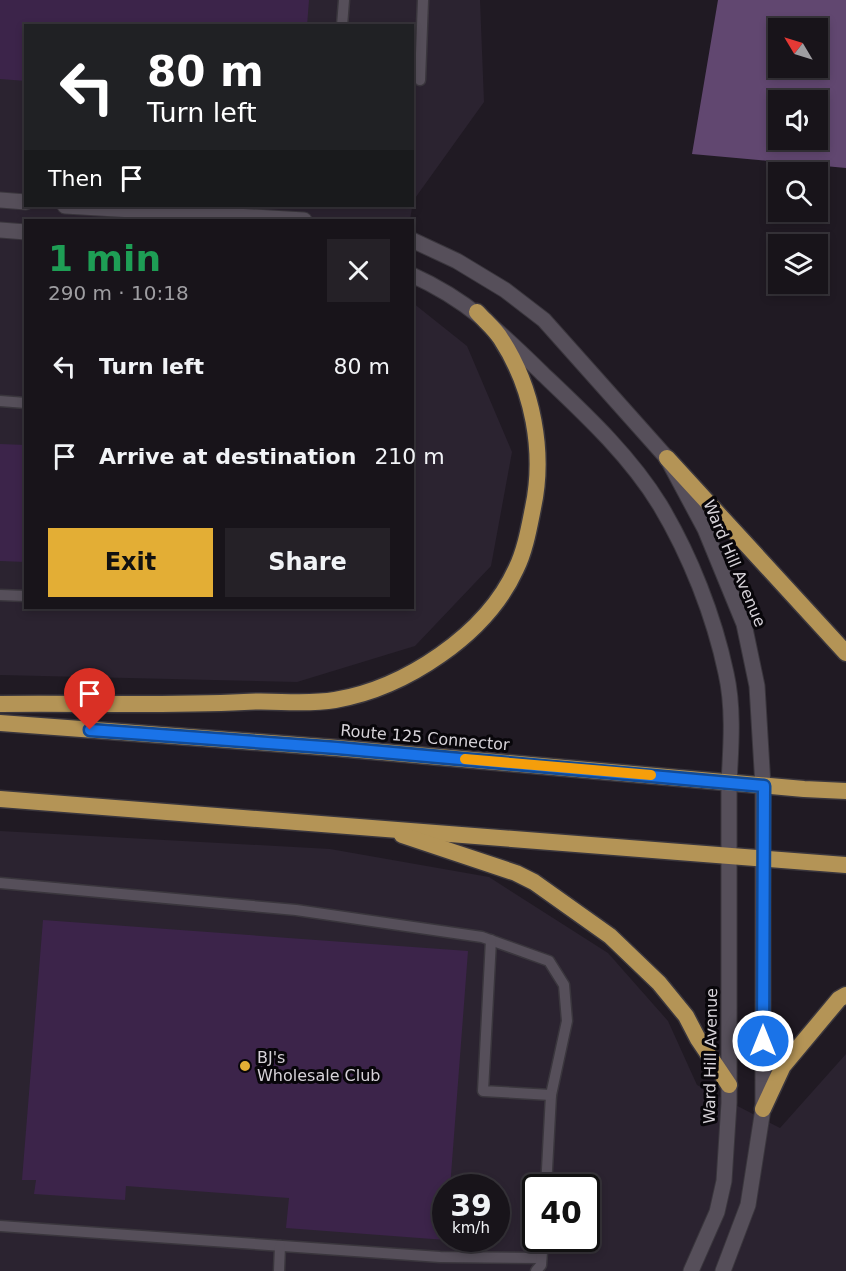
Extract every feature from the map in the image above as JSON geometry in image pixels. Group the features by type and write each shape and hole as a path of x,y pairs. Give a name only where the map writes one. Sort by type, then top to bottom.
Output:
{"highway":[{"path":"0,704 194,705 334,700 381,688 414,673 469,631 487,613 516,569 533,510 537,465 537,434 519,373 501,338 477,312"},
{"path":"667,458 846,652"},
{"name":"Route 125 Connector","path":"0,723 337,748 764,786 846,791"},
{"path":"0,800 729,854 846,865"},
{"path":"384,828 525,877 610,936 659,983 686,1016 729,1085"},
{"path":"763,1109 783,1066 839,999 846,995"}],"street":[{"path":"0,200 24,202"},
{"path":"82,207 287,219"},
{"path":"0,230 24,232"},
{"name":"Ward Hill Avenue","path":"414,241 457,261 505,290 544,320 667,458 705,529 744,624 757,686 764,786 763,1109 748,1205 723,1271"},
{"name":"Ward Hill Avenue","path":"414,275 477,312 564,394 621,453 659,504 685,553 706,607 727,675 732,744 729,782 729,1085 724,1181 717,1212 691,1271"}],"lane":[{"path":"342,24 344,0"},
{"path":"420,80 423,0"},
{"path":"0,401 24,403"},
{"path":"0,595 24,596"},
{"path":"0,884 296,910 482,937 549,961 564,986 567,1021 551,1095 547,1174"},
{"path":"491,940 483,1091 551,1095"},
{"path":"0,1226 440,1257 542,1258"},
{"path":"279,1271 280,1246"},
{"path":"536,1271 541,1265 542,1252"}],"shaded area":[{"path":"0,0 480,0 484,102 414,200 414,24 24,24 24,207 412,207 410,219 24,219 24,609 414,609 414,304 467,346 512,452 491,566 415,646 297,682 0,675"},
{"path":"718,0 846,0 846,168 828,166 828,162 780,162 692,154"},
{"path":"0,831 330,849 489,877 608,953 668,1021 697,1085 780,1128 846,1054 846,1271 0,1271"}],"building":[{"path":"0,0 309,0 307,24 24,24 24,81 0,79"},
{"path":"0,444 24,445 24,562 0,561"},
{"name":"BJ's Wholesale Club","path":"43,920 468,951 451,1174 432,1174 432,1239 286,1228 289,1198 126,1186 125,1200 34,1194 36,1180 22,1180"}],"slow traffic":[{"path":"465,759 651,775"}],"place":[{"name":"BJ's Wholesale Club","path":"245,1066"}],"route":[{"path":"90,730 337,748 764,786 763,1041"}]}
